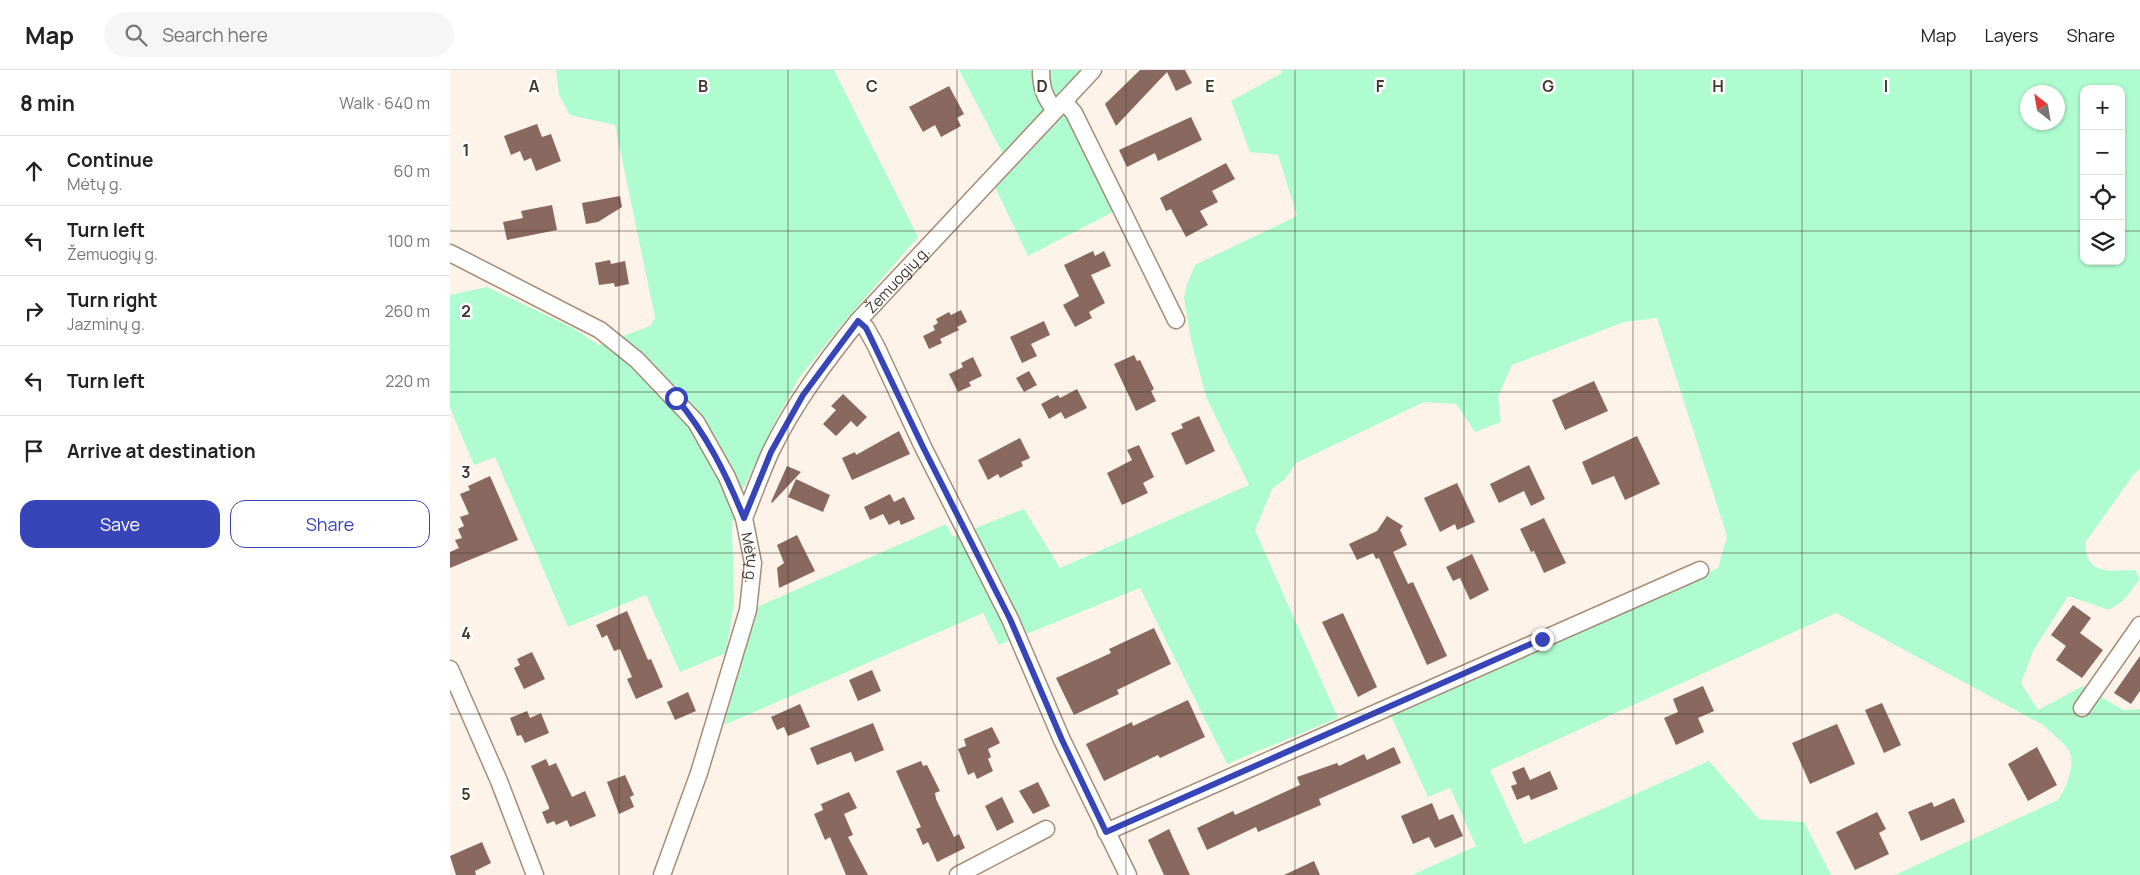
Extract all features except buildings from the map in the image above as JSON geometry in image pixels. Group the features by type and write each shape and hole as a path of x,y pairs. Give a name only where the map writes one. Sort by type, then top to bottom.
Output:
{"street":[{"path":"1042,70 1041,83 1045,98 1074,113 1176,320"},
{"name":"Žemuogių g.","path":"744,518 771,452 803,395 858,321 1093,70"},
{"name":"Mėtų g.","path":"450,253 600,330 637,360 696,422 727,477 744,518 752,563 748,610 704,757 662,875"},
{"path":"858,321 866,328 876,346 923,447 1010,619 1062,740 1128,875"},
{"path":"1106,832 1700,570"},
{"path":"2082,708 2140,625"},
{"path":"450,669 498,781 535,875"},
{"path":"958,875 1046,829"}],"green space":[{"path":"556,70 834,70 918,237 843,323 799,378 773,426 743,489 732,524 734,603 726,653 680,672 646,595 568,627 495,457 474,465 450,408 450,295 487,287 573,328 599,345 650,326 655,318 615,125 570,115 559,95"},
{"path":"959,70 1082,70 1003,154"},
{"path":"1282,70 2140,70 2140,469 2134,474 2085,543 2090,561 2095,566 2108,571 2135,570 2140,579 2124,600 2109,610 2068,596 2033,651 2021,683 2038,710 2083,686 2123,710 2140,709 2140,875 1895,875 2058,800 2069,776 2071,756 2064,744 2043,725 1836,613 1490,770 1524,844 1709,761 1759,819 1804,822 1831,875 1412,875 1476,846 1450,788 1428,797 1391,716 1718,568 1727,536 1657,318 1624,322 1512,365 1498,397 1501,422 1475,432 1456,404 1424,402 1296,463 1285,479 1272,489 1255,530 1338,718 1227,764 1140,588 999,645 983,613 724,725 757,607 946,524 953,537 1024,509 1060,568 1249,485 1206,397 1191,340 1184,298 1187,284 1195,265 1297,216 1278,155 1250,152 1231,101 1282,73"},
{"path":"1064,114 1113,212 1028,256 995,187"}],"route":[{"path":"676,398 696,422 712,448 727,477 744,518 771,452 803,395 832,353 858,321 866,328 923,447 1010,619 1062,740 1106,832 1542,639"}]}
